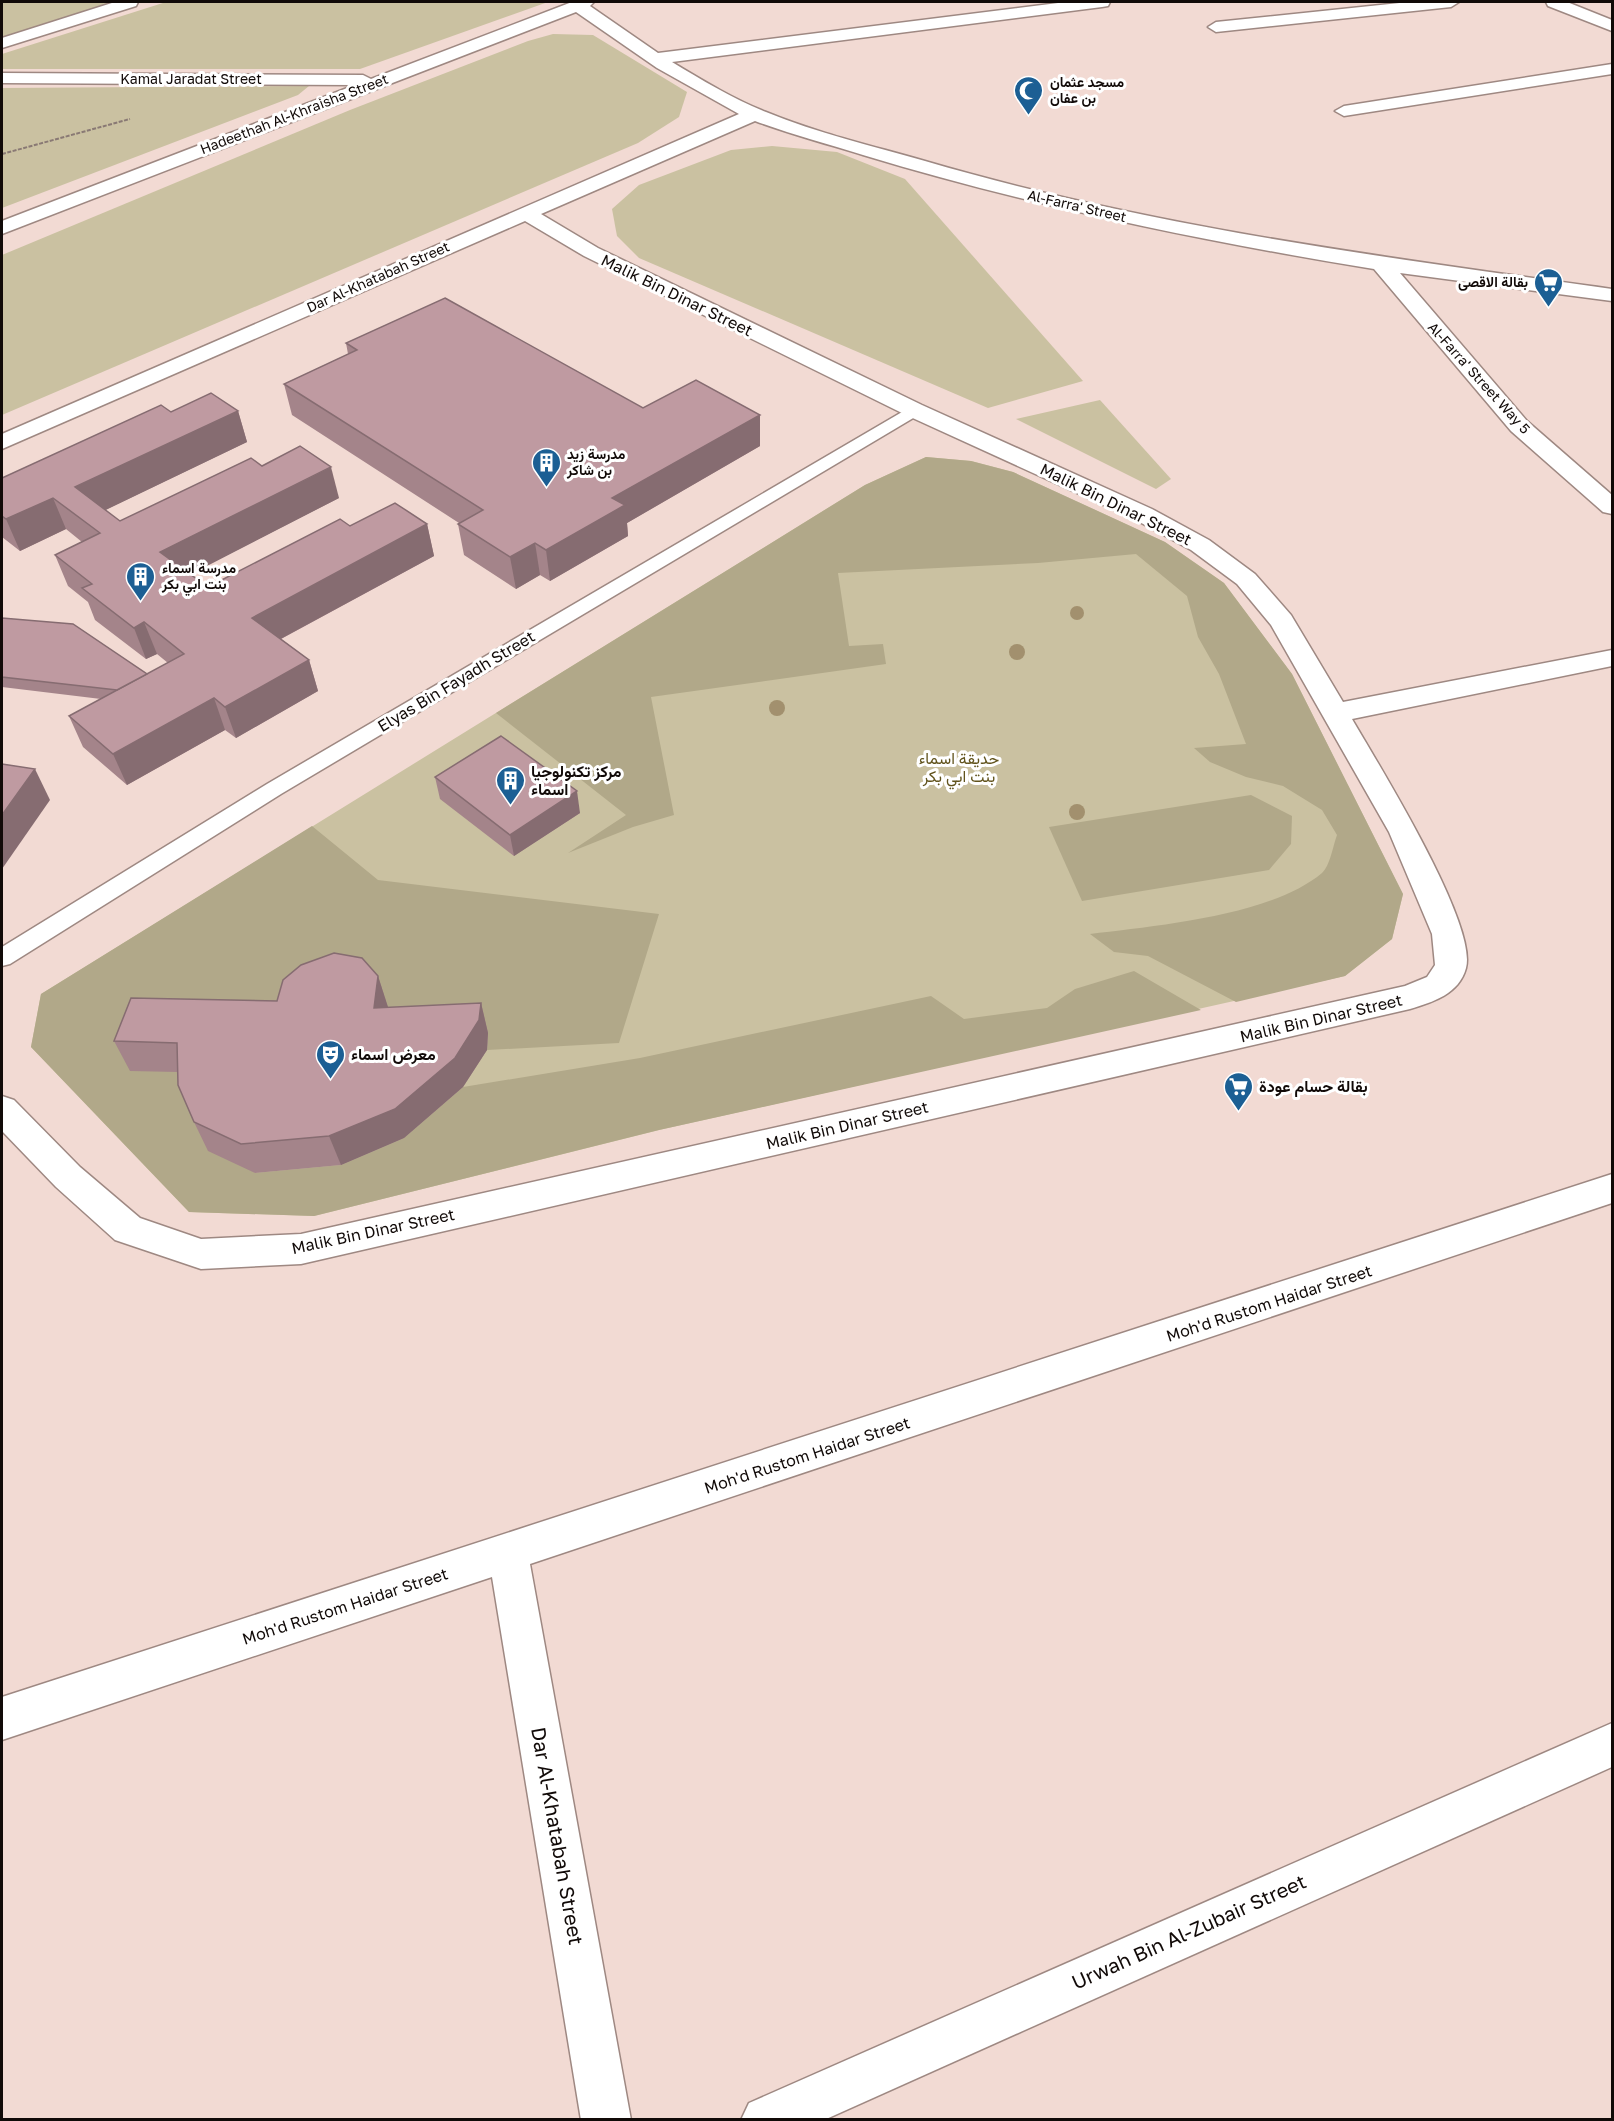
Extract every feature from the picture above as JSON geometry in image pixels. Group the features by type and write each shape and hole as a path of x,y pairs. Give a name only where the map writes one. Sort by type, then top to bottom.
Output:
{"street":[{"path":"2,43 130,2"},
{"path":"659,58 1102,2"},
{"path":"1215,27 1451,2"},
{"path":"1554,2 1612,26"},
{"name":"Al-Farra' Street","path":"582,3 615,32 755,114 916,166 1066,205 1219,236 1381,264 1612,295"},
{"name":"Hadeethah Al-Khraisha Street","path":"2,228 582,3"},
{"path":"1344,111 1612,69"},
{"name":"Kamal Jaradat Street","path":"2,78 380,80"},
{"name":"Dar Al-Khatabah Street","path":"2,442 755,114"},
{"name":"Malik Bin Dinar Street","path":"2,1110 68,1177 128,1229 201,1254 301,1249 1410,998 1438,986 1451,967 1448,934 1404,832 1282,621 1246,579 1200,545 1143,514 914,410 591,252 525,213"},
{"name":"Al-Farra' Street Way 5","path":"1381,264 1520,426 1612,507"},
{"path":"1335,713 1612,658"},
{"name":"Moh'd Rustom Haidar Street","path":"2,1719 1612,1189"},
{"name":"Dar Al-Khatabah Street","path":"508,1553 606,2120"},
{"name":"Urwah Bin Al-Zubair Street","path":"766,2120 1612,1744"}],"lane":[{"name":"Elyas Bin Fayadh Street","path":"2,958 274,789 914,410"}],"green space":[{"path":"2,2 122,2 2,40"},
{"path":"166,2 548,2 360,69 2,69 2,54"},
{"path":"553,34 593,35 687,92 679,117 638,143 2,415 2,255 350,110 528,41"},
{"path":"309,86 298,95 2,208 2,88"},
{"path":"772,146 837,152 905,179 1083,381 988,408 639,258 617,236 612,209 639,185 731,150"},
{"path":"1100,400 1171,479 1156,489 1016,419"},
{"name":"حديقة اسماء بنت ابي بكر","path":"926,457 971,461 1013,472 1165,542 1224,583 1292,674 1403,894 1392,939 1345,976 659,1130 314,1216 189,1212 31,1047 41,994 865,485"}],"shaded area":[{"path":"926,457 971,461 1013,472 1165,542 1224,583 1292,674 1403,894 1392,939 1345,976 1236,1002 1148,956 1114,952 1090,934 1179,923 1273,900 1300,888 1325,870 1337,835 1322,810 1283,786 1246,777 1210,762 1194,748 1246,744 1219,674 1198,637 1187,596 1136,554 1038,563 838,573 849,646 883,644 886,664 651,697 674,815 633,827 568,853 626,815 496,713 865,485"},
{"path":"1251,795 1292,816 1291,844 1269,870 1082,901 1049,827"},
{"path":"312,826 378,880 659,914 619,1043 487,1050 488,1033 191,1072 255,1173 341,1165 404,1138 463,1087 640,1058 931,996 964,1019 1047,1008 1075,989 1134,971 1201,1010 659,1130 314,1216 189,1212 31,1047 41,994"}],"building":[{"name":"مدرسة زيد بن شاكر","path":"445,298 643,408 696,380 760,415 612,498 625,505 546,550 535,543 510,557 458,524 483,510 284,384 357,350 346,343"},
{"path":"211,393 238,411 75,487 120,521 251,458 262,466 300,446 331,467 160,552 208,587 340,519 350,526 395,503 427,524 252,618 309,660 225,707 214,698 113,754 69,716 184,654 144,622 134,628 82,588 92,584 55,555 100,533 53,498 6,519 2,516 2,478 161,405 171,412"},
{"path":"2,618 73,624 147,674 117,690 2,677"},
{"name":"مركز تكنولوجيا اسماء","path":"501,736 577,791 510,835 435,777"},
{"path":"2,764 35,769 2,815"},
{"name":"معرض اسماء","path":"334,953 362,958 378,976 374,1008 481,1003 479,1020 455,1058 395,1109 329,1136 241,1144 194,1122 178,1085 177,1043 114,1041 131,998 277,1001 283,980 301,965"}],"place":[{"name":"مسجد عثمان بن عفان","path":"1029,116"},
{"name":"بقالة الاقصى","path":"1549,308"},
{"name":"مدرسة زيد بن شاكر","path":"546,488"},
{"name":"مدرسة اسماء بنت ابي بكر","path":"141,602"},
{"name":"مركز تكنولوجيا اسماء","path":"510,806"},
{"name":"معرض اسماء","path":"330,1080"},
{"name":"بقالة حسام عودة","path":"1238,1112"}]}
